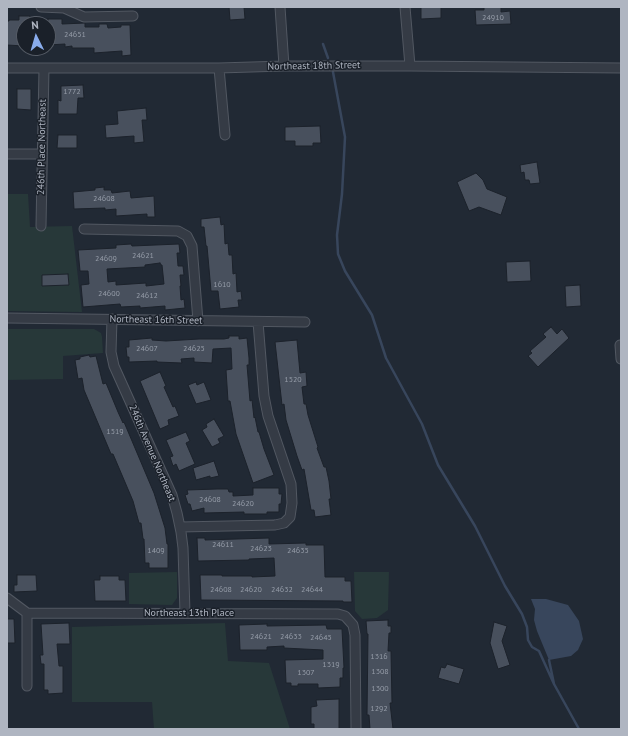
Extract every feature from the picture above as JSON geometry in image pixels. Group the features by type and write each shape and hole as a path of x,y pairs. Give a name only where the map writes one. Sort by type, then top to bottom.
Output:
{"street":[{"path":"42,7 64,8 84,17 132,16"},
{"path":"280,7 284,66"},
{"path":"405,7 410,66"},
{"name":"Northeast 18th Street","path":"7,68 410,66 621,68"},
{"name":"246th Place Northeast","path":"41,226 44,68"},
{"path":"219,68 226,135"},
{"path":"7,154 42,154"},
{"path":"84,229 178,231 187,236 192,246 198,321"},
{"name":"Northeast 16th Street","path":"7,318 305,322"},
{"name":"246th Avenue Northeast","path":"112,320 111,352 114,366 172,495 180,527 183,548 185,613"},
{"path":"180,527 275,525 284,523 290,517 292,503 291,484 268,416 264,396 258,322"},
{"path":"620,345 621,359"},
{"path":"7,598 27,613 27,686"},
{"name":"Northeast 13th Place","path":"27,613 338,614 345,616 353,625 355,635 356,729"}],"shaded area":[{"path":"7,194 28,194 30,227 72,226 82,312 7,311"},
{"path":"7,329 94,329 101,333 103,353 63,356 63,379 7,380"},
{"path":"177,572 177,598 172,605 129,604 129,573"},
{"path":"354,572 389,572 388,610 377,618 362,619 355,611"},
{"path":"225,623 228,661 269,663 290,729 154,729 152,702 72,702 72,627"}],"water":[{"path":"531,599 546,599 568,605 579,621 583,639 578,650 571,656 549,660 537,631 534,620 535,609"}],"building":[{"path":"229,7 244,7 245,19 230,20"},
{"path":"421,7 441,7 441,18 421,19"},
{"path":"484,7 501,7 501,12 510,11 511,24 476,25 475,10 484,10"},
{"path":"56,19 62,19 62,24 85,23 85,27 99,27 99,24 107,24 108,28 121,27 121,25 130,25 131,55 122,56 122,51 94,53 94,48 72,48 72,46 65,47 65,44 56,45"},
{"path":"16,20 16,46 7,45 7,21"},
{"path":"83,85 84,98 78,98 77,114 58,114 58,100 61,101 61,86"},
{"path":"17,89 31,89 31,110 17,109"},
{"path":"146,108 147,120 142,120 144,142 134,143 134,136 106,138 105,125 118,124 117,111"},
{"path":"320,126 321,143 313,143 313,146 295,146 295,141 285,141 285,127"},
{"path":"58,135 77,135 77,148 57,148"},
{"path":"537,162 540,183 530,184 529,180 525,180 524,172 521,173 520,165"},
{"path":"476,173 483,180 487,189 507,197 501,215 479,207 469,211 457,182"},
{"path":"104,187 104,190 111,190 112,193 130,191 131,198 154,196 155,217 147,217 147,214 116,216 116,209 74,209 73,192 95,190 95,188"},
{"path":"220,217 221,225 224,224 225,244 228,243 229,255 232,255 233,274 236,273 237,292 241,291 242,300 238,300 239,307 220,309 218,291 211,291 207,246 204,227 201,227 201,219"},
{"path":"131,244 132,246 179,244 180,253 177,253 178,266 183,266 184,275 180,275 181,300 184,299 185,308 165,310 165,306 140,308 140,306 121,307 120,304 83,307 81,285 89,284 88,271 80,271 78,250 116,248 116,245","holes":["160,263 164,284 146,286 146,283 116,285 116,281 108,282 107,269 145,267 145,265"]},
{"path":"530,261 531,281 507,282 506,262"},
{"path":"68,274 69,285 42,286 42,275"},
{"path":"580,285 581,306 566,307 565,286"},
{"path":"551,327 557,334 562,329 569,338 538,367 528,356 532,353 530,351 546,337 543,334"},
{"path":"229,336 239,336 239,339 247,338 249,365 247,365 250,401 252,400 254,418 255,417 258,432 274,475 253,483 236,434 230,401 228,401 226,370 232,369 231,348 213,349 212,363 194,362 194,358 181,359 182,363 157,361 129,362 129,357 127,357 126,347 129,347 129,340 152,338 152,340 166,341 224,339 229,338"},
{"path":"297,340 300,373 306,372 307,386 302,387 304,404 306,404 318,447 317,448 324,467 326,467 331,499 329,499 331,515 315,517 314,510 311,510 304,469 302,470 297,456 286,420 284,404 282,405 275,342"},
{"path":"89,355 90,357 96,356 103,384 106,383 154,493 165,528 168,544 168,568 149,568 149,563 145,563 144,539 141,523 139,523 133,501 84,390 82,378 78,379 75,360"},
{"path":"160,372 166,386 164,387 179,416 168,420 169,425 160,429 140,381"},
{"path":"196,382 197,385 204,382 211,400 196,404 188,385"},
{"path":"214,419 224,436 218,439 220,443 212,447 202,430 207,427 206,424"},
{"path":"186,432 190,441 186,443 195,464 179,471 176,464 173,466 170,457 173,456 166,440"},
{"path":"214,461 219,476 210,478 210,476 196,480 193,468"},
{"path":"253,488 279,488 279,494 282,494 281,504 279,504 279,512 267,512 267,514 244,514 244,512 204,513 204,508 192,511 185,495 188,494 187,490 228,489 229,492 233,492 233,496 253,495"},
{"path":"197,538 205,538 205,540 269,538 269,544 306,543 306,545 324,545 325,577 345,577 345,581 351,581 352,602 201,600 200,575 252,577 275,576 274,558 198,561"},
{"path":"17,575 36,575 37,591 14,592 14,585 17,585"},
{"path":"100,576 119,576 119,580 125,580 126,601 95,601 94,580 100,580"},
{"path":"7,619 14,619 15,643 7,643"},
{"path":"388,620 388,626 391,626 388,651 391,651 392,703 390,703 393,729 370,729 369,715 367,715 368,634 366,621"},
{"path":"494,622 507,626 502,641 510,665 498,669 490,643"},
{"path":"69,623 70,644 57,644 59,666 63,666 63,693 48,694 48,690 44,690 44,664 41,664 40,655 43,655 41,624"},
{"path":"267,624 267,626 326,625 327,629 342,629 344,668 343,678 340,678 340,687 318,688 318,684 298,684 298,686 291,686 291,683 286,683 285,660 323,659 323,650 284,648 284,646 267,647 267,650 240,650 239,625"},
{"path":"447,664 464,669 459,684 438,678 441,667 445,668"},
{"path":"339,699 339,729 314,729 314,724 311,724 311,707 317,706 316,700"}],"waterway":[{"path":"323,44 328,58"},
{"path":"333,72 345,137 342,194 337,235 338,254 345,271 372,315 386,358 422,424 438,465 475,526 505,586 522,614 527,627 528,640 532,647 539,651 554,684"},
{"path":"549,660 554,684 579,729"}]}
